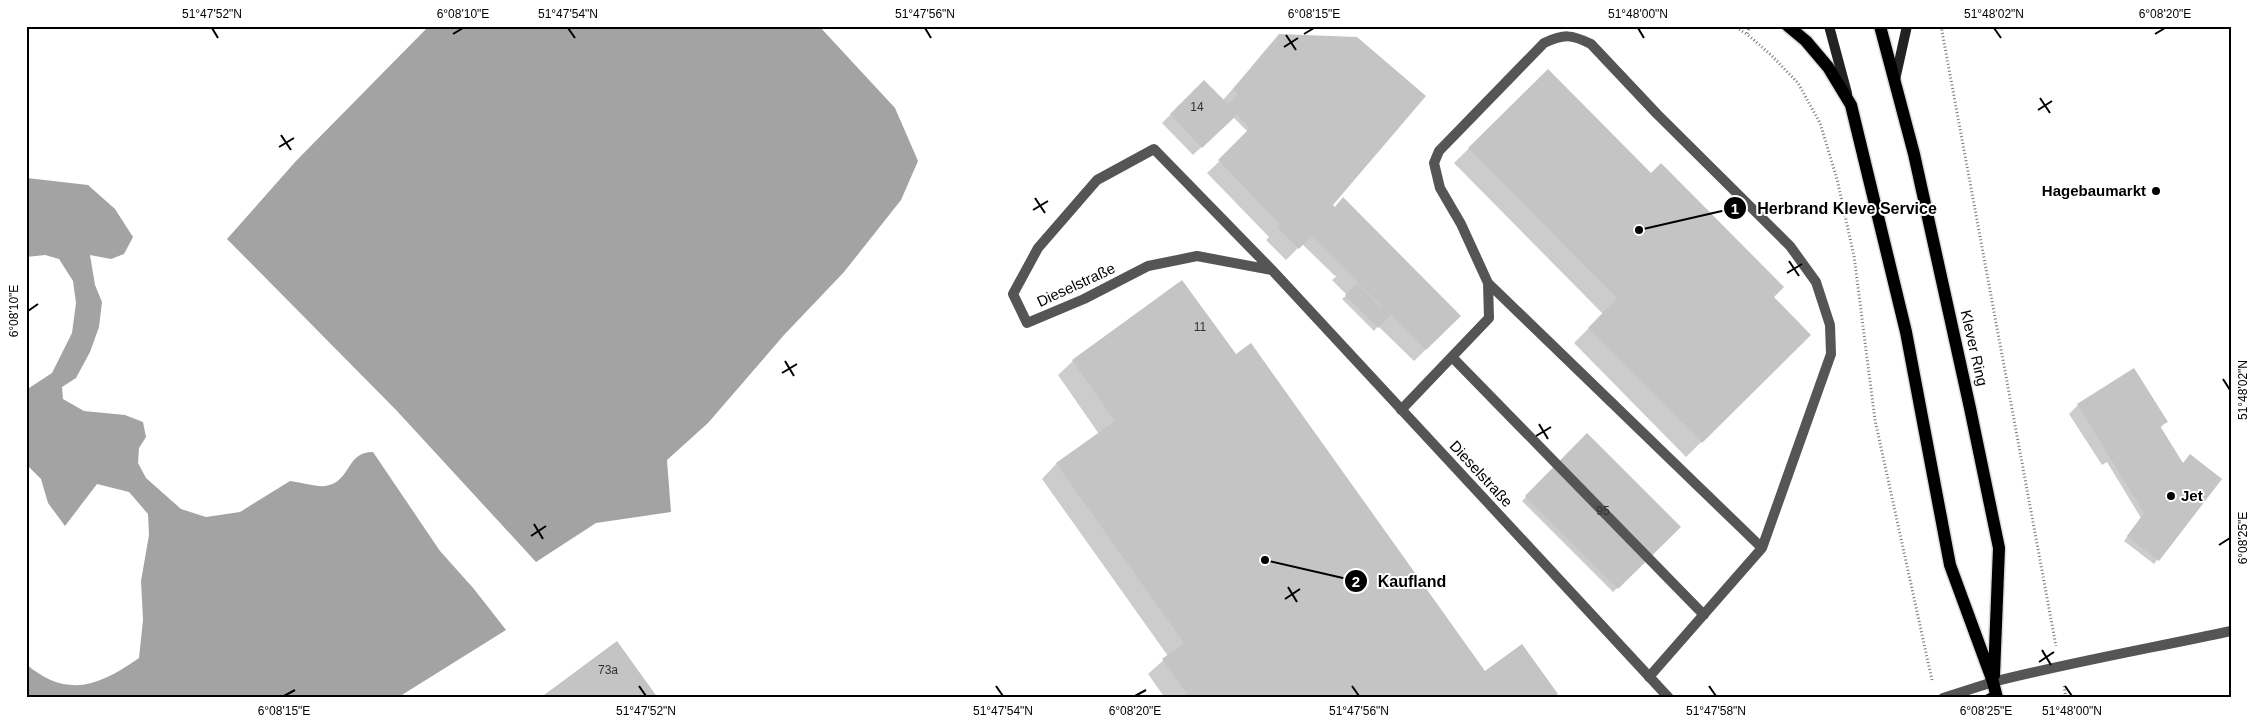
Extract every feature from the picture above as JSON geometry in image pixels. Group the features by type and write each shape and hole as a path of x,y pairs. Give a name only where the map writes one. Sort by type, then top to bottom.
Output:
{"main road":[{"name":"Klever Ring","path":"1788,26 1806,41 1828,67 1851,105"},
{"name":"Klever Ring","path":"1829,26 1851,105 1906,332 1950,565 1993,682 1997,698"},
{"name":"Klever Ring","path":"1880,26 1895,80 1970,408 1999,548 1993,682"},
{"path":"1895,80 1907,26"}],"street":[{"path":"1649,677 1762,548 1831,354 1830,325 1816,282 1790,246 1657,114 1591,44 1577,37 1561,35 1544,43 1439,151 1434,163 1440,188 1461,224 1488,283 1762,548"},
{"name":"Dieselstraße","path":"1272,270 1197,256 1148,266 1084,299 1028,323 1013,294 1038,248 1096,180 1154,149 1272,270 1669,698"},
{"path":"1401,410 1453,358 1489,318 1488,283"},
{"path":"1453,358 1704,615"},
{"path":"1943,698 1993,682 2060,665 2120,655 2231,631"}],"path":[{"path":"1733,26 1746,34 1771,55 1798,83 1820,123 1837,179 1854,256 1875,420 1934,688"},
{"path":"1746,34 1750,26"},
{"path":"1941,26 2066,698"}],"shaded area":[{"path":"429,26 819,26 895,108 918,161 901,200 844,272 784,335 708,423 667,460 671,512 596,523 536,562 397,411 227,239 296,161"},
{"path":"27,178 88,185 115,209 133,237 124,254 111,259 90,255 95,285 102,302 99,327 90,352 76,378 62,387 63,399 84,411 125,415 143,422 146,437 139,448 138,463 146,478 181,509 206,517 240,512 290,481 322,486 334,483 340,479 357,457 364,453 373,452 440,551 474,589 506,630 397,698 26,698 26,664 55,682 83,685 110,676 139,658 143,620 141,581 149,535 148,514 129,492 97,484 65,526 48,503 41,479 26,464 26,390 52,373 72,333 76,303 73,281 59,259 45,255 26,257"}],"building":[{"path":"1279,34 1357,37 1426,96 1333,205 1335,207 1343,197 1461,316 1426,350 1391,315 1378,328 1345,295 1357,283 1381,306 1311,236 1299,249 1277,227 1280,224 1218,160 1250,128 1237,115 1202,148 1170,114 1204,80 1228,104 1238,94 1233,89"},
{"path":"1548,69 1651,173 1661,163 1784,287 1774,297 1811,335 1702,443 1588,328 1617,298 1468,148"},
{"path":"1182,280 1236,354 1251,343 1485,671 1522,644 1558,694 1553,698 1190,698 1162,659 1184,643 1056,463 1115,421 1072,360"},
{"name":"Jet","path":"2134,368 2168,422 2160,426 2183,463 2190,454 2222,479 2159,561 2127,536 2144,513 2077,404"},
{"path":"1587,433 1681,527 1618,589 1525,496"},
{"path":"617,641 658,698 540,698"}],"place":[{"name":"Hagebaumarkt","path":"2156,191"},
{"name":"Herbrand Kleve Service","path":"1639,230"},
{"name":"Jet","path":"2171,496"},
{"name":"Kaufland","path":"1265,560"}]}
